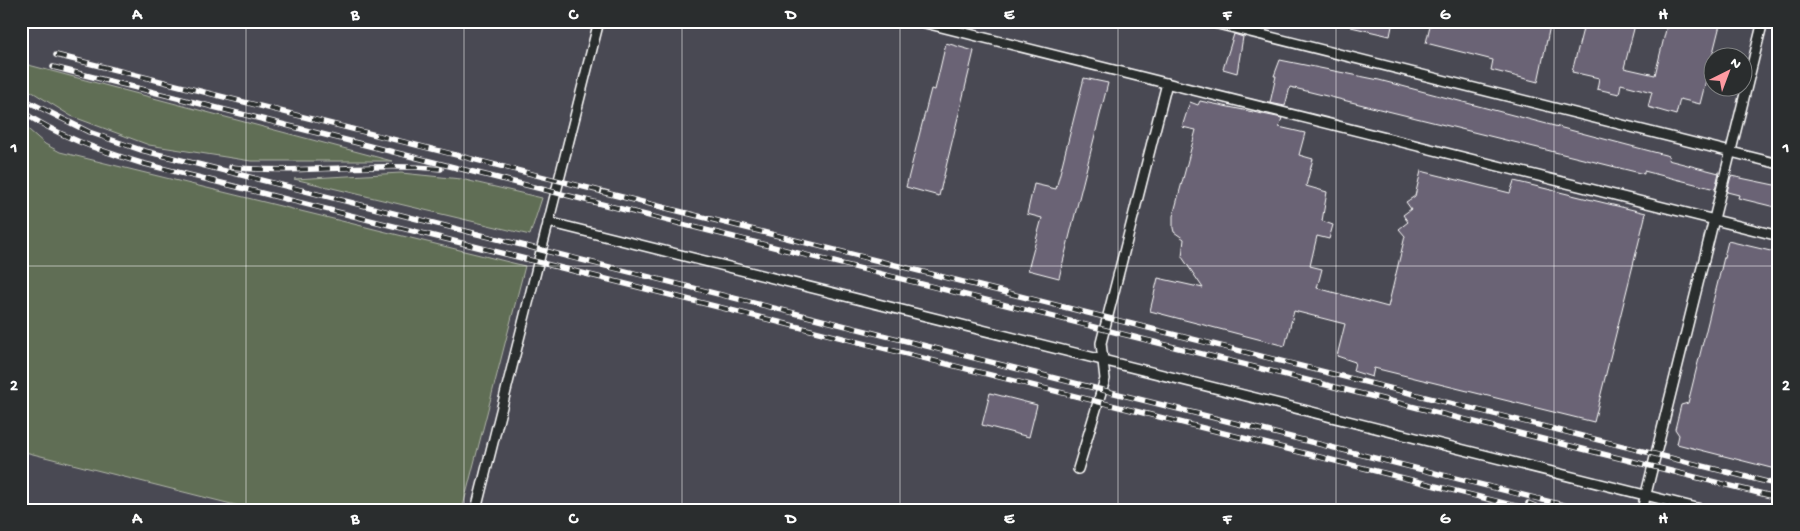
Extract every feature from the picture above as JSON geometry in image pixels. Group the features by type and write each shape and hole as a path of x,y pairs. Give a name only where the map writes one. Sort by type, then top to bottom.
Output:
{"lane":[{"path":"476,510 599,21"},
{"path":"917,21 1779,236"},
{"path":"1206,21 1779,164"},
{"path":"1642,510 1763,21"},
{"path":"1078,469 1104,379 1101,343 1167,83"},
{"path":"548,222 1705,510"}],"shaded area":[{"path":"21,21 1779,21 1779,510 21,510"}],"green space":[{"path":"21,63 392,161 251,161 149,145 71,116 21,85"},
{"path":"21,123 45,144 60,152 525,266 462,510 255,510 21,451"},
{"path":"401,173 461,179 542,198 530,235 294,179"}],"building":[{"path":"1351,21 1393,21 1390,36 1351,27"},
{"path":"1431,21 1551,21 1538,82 1491,70 1493,60 1426,43"},
{"path":"1585,21 1636,21 1624,68 1655,75 1668,21 1721,21 1714,48 1702,48 1702,96 1700,104 1680,99 1676,115 1648,107 1652,92 1621,84 1619,94 1597,89 1599,78 1572,72"},
{"path":"1234,34 1243,37 1237,73 1223,69"},
{"path":"946,43 974,51 939,196 906,187 931,89 935,90"},
{"path":"1280,60 1379,80 1669,156 1668,160 1719,173 1715,189 1644,171 1644,174 1290,87 1285,106 1270,103 1276,76 1274,76"},
{"path":"1084,78 1108,83 1059,278 1028,270 1042,218 1027,214 1034,184 1056,189"},
{"path":"1200,101 1282,118 1279,127 1305,133 1299,155 1313,159 1306,186 1327,192 1322,221 1333,225 1329,239 1317,236 1310,266 1322,269 1317,288 1388,307 1405,236 1399,229 1408,222 1403,215 1411,209 1406,202 1415,196 1421,171 1510,193 1514,181 1646,213 1594,422 1374,368 1372,377 1353,371 1355,362 1337,356 1345,324 1294,311 1285,346 1150,311 1158,278 1203,288 1182,257 1184,239 1174,232 1173,228 1173,216 1196,130 1182,127 1190,102 1198,105"},
{"path":"1731,176 1779,186 1779,208 1738,198 1739,195 1727,192"},
{"path":"1728,241 1779,253 1779,470 1677,444 1679,435 1675,429 1681,405 1688,403"},
{"path":"990,393 1037,405 1029,437 982,425"}],"railway":[{"path":"56,55 608,193"},
{"path":"53,67 1779,498"},
{"path":"21,98 89,132 141,150 1583,510"},
{"path":"21,111 49,128 79,142 141,163 1532,510"},
{"path":"231,167 284,170 388,167 441,169"},
{"path":"602,192 1779,485"},
{"path":"1528,503 1544,510"}]}
